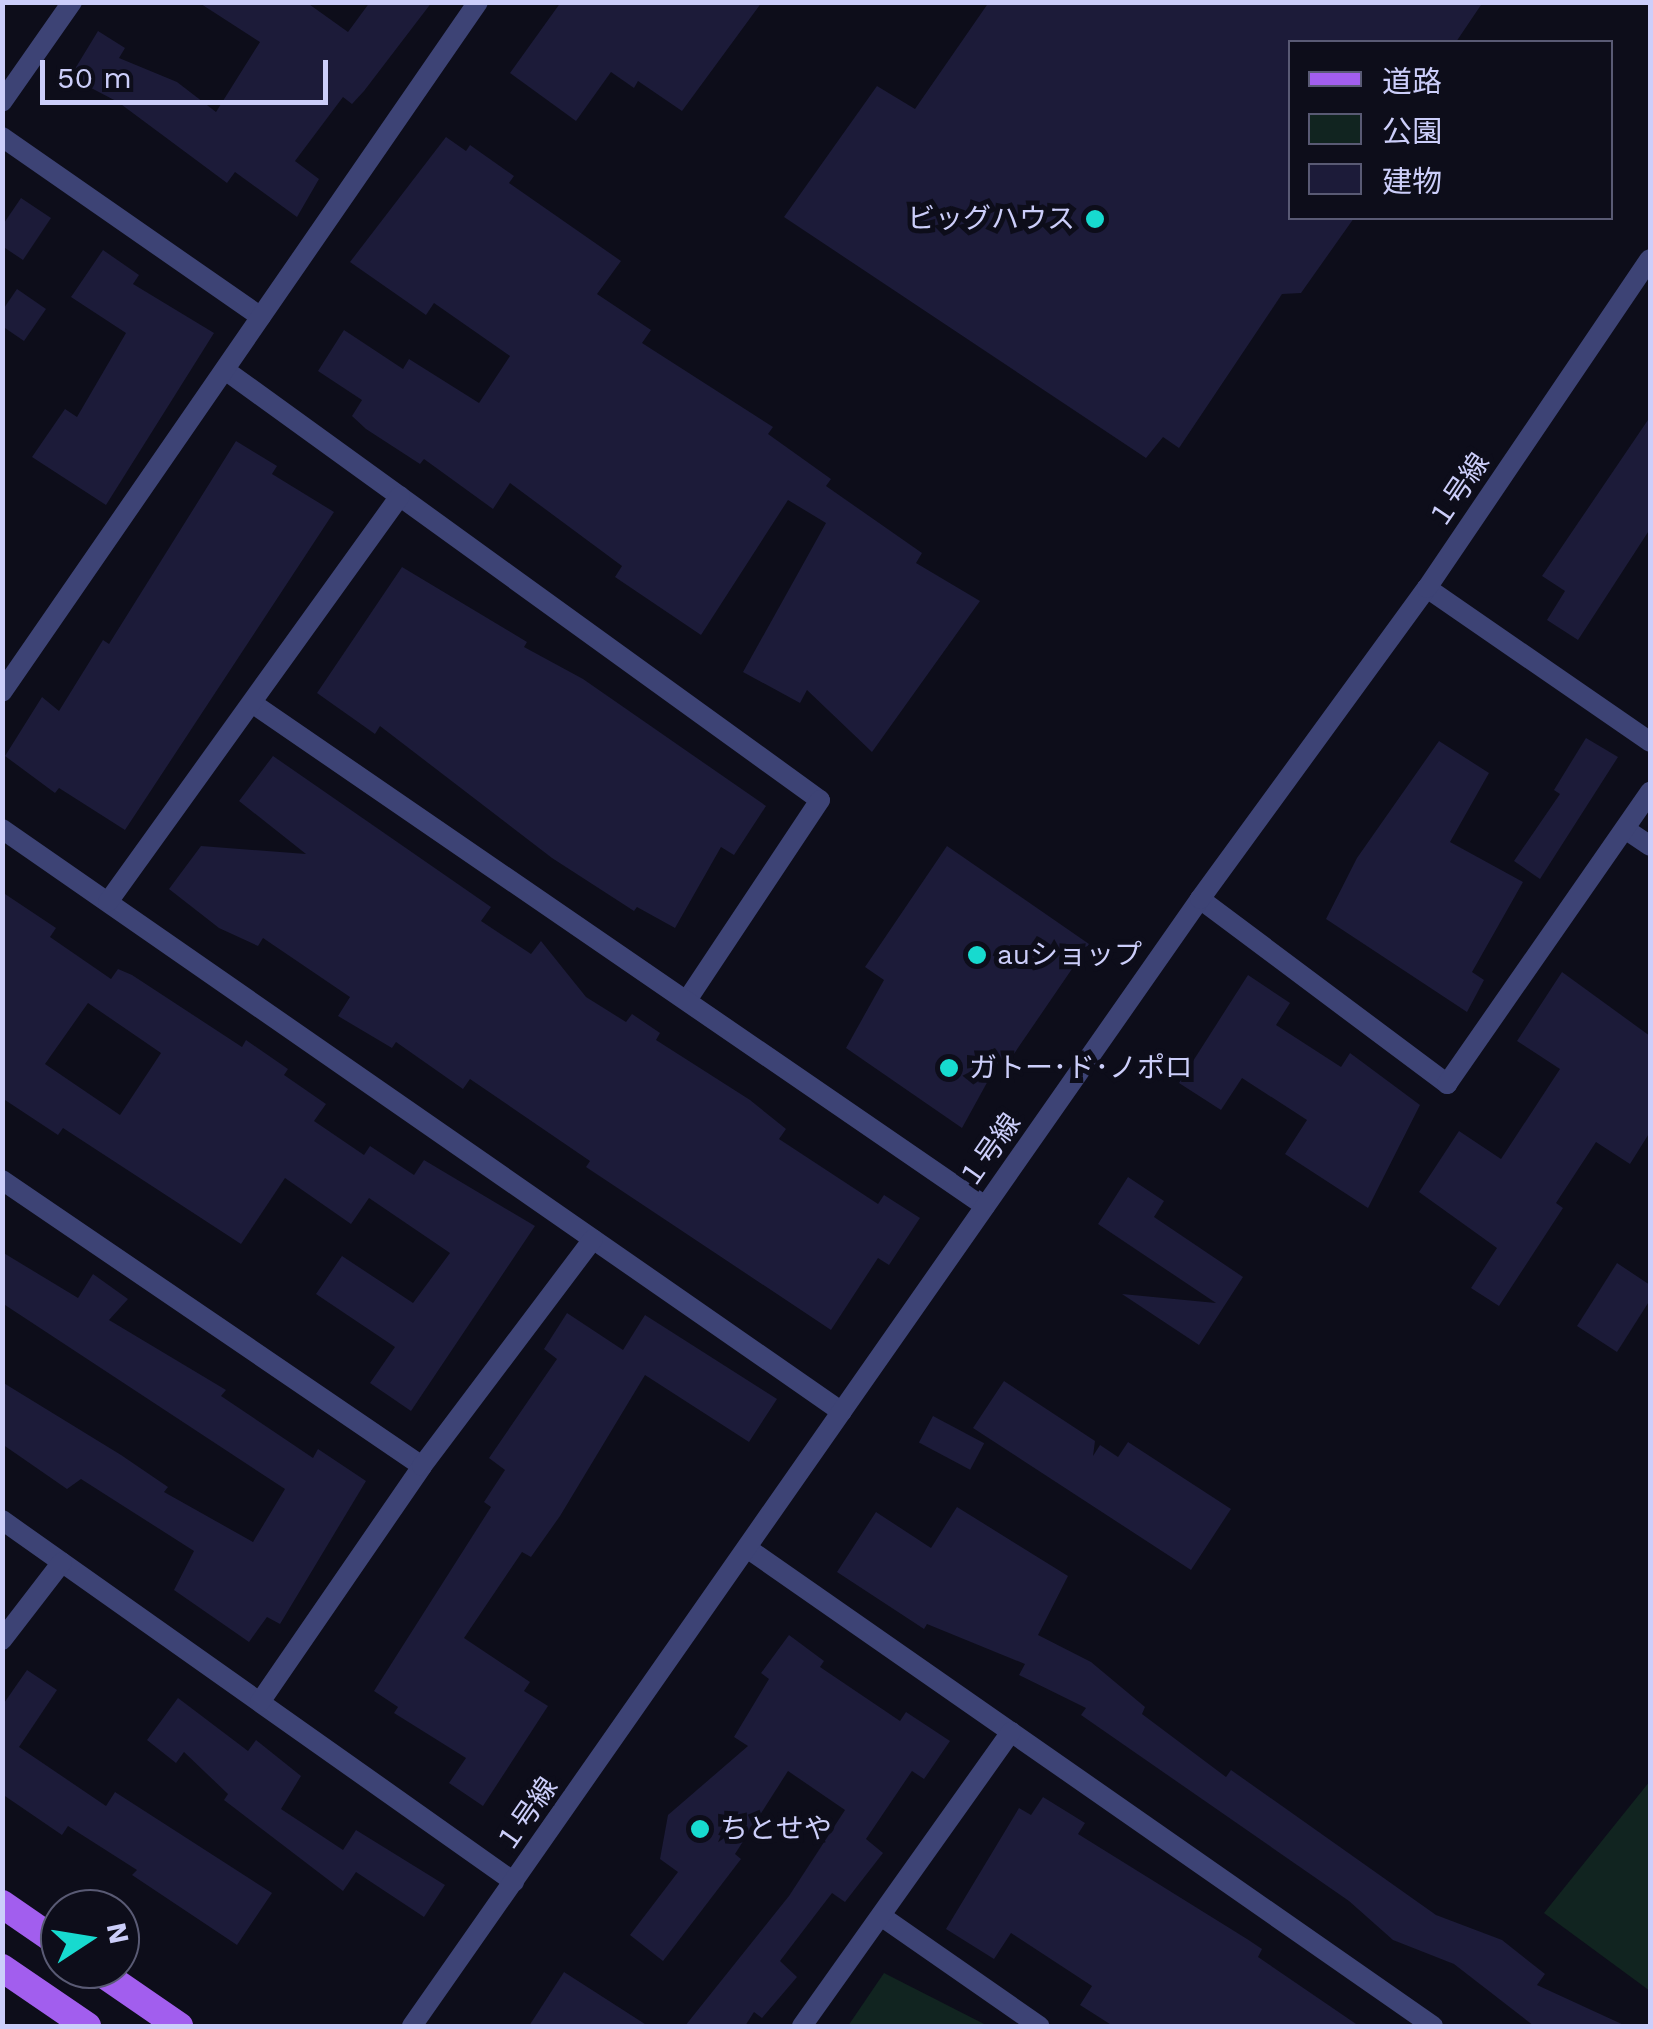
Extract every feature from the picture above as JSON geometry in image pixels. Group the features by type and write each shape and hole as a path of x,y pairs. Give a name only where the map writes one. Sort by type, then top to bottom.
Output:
{"main road":[{"path":"2,1904 40,1930"},
{"path":"2,1968 87,2026"},
{"path":"125,1989 179,2026"}],"street":[{"path":"2,102 72,2"},
{"path":"2,692 478,2"},
{"path":"2,137 261,317"},
{"name":"１号線","path":"412,2026 1200,899 1427,588 1650,259"},
{"path":"225,370 820,800 688,999"},
{"path":"108,902 400,496"},
{"path":"1427,588 1650,742"},
{"path":"252,703 986,1206"},
{"path":"1200,899 1447,1084 1650,792"},
{"path":"1625,828 1650,846"},
{"path":"2,829 842,1412"},
{"path":"2,1180 422,1466"},
{"path":"260,1702 422,1466 594,1240"},
{"path":"2,1520 514,1882"},
{"path":"747,1548 1433,2026"},
{"path":"2,1640 62,1562"},
{"path":"802,2026 1011,1732"},
{"path":"881,1916 1039,2026"}],"green space":[{"path":"1650,1781 1650,1991 1544,1913"},
{"path":"884,1973 988,2026 848,2026"}],"building":[{"path":"198,2 306,2 348,32 370,2 432,2 364,91 352,104 343,97 295,161 319,179 297,217 235,172 227,183 118,102 70,77 98,31 125,48 119,58 177,82 216,112 260,42"},
{"path":"561,2 762,2 682,111 638,81 634,88 611,72 576,121 510,73"},
{"path":"989,2 1483,2 1457,40 1288,40 1288,220 1353,220 1301,293 1282,294 1179,448 1163,437 1146,458 784,217 877,86 915,109"},
{"path":"446,137 466,151 470,145 514,176 509,183 621,261 597,294 651,330 642,343 773,427 768,434 831,479 826,486 922,553 916,563 980,601 872,752 807,690 800,703 743,672 826,523 788,500 701,635 615,577 622,566 510,483 493,509 424,459 420,464 366,429 352,416 362,400 318,371 344,330 403,369 409,359 479,403 510,356 434,303 426,315 350,262"},
{"path":"21,198 51,218 23,260 2,246 2,226"},
{"path":"103,250 139,275 133,284 214,333 106,505 32,457 65,409 77,417 126,333 71,297"},
{"path":"17,289 46,309 24,341 2,326 2,311"},
{"path":"1650,417 1650,529 1578,640 1547,620 1565,591 1542,576"},
{"path":"236,441 277,466 272,474 334,512 125,830 59,788 55,793 5,756 42,697 59,711 103,640 109,644"},
{"path":"402,567 527,642 524,647 583,679 766,806 734,855 721,847 675,928 637,907 634,911 552,858 380,726 375,734 317,693"},
{"path":"1586,738 1618,757 1540,879 1514,861 1560,794 1554,790"},
{"path":"1439,741 1489,773 1450,842 1523,882 1472,972 1484,980 1467,1012 1326,919 1357,858"},
{"path":"273,756 491,907 481,921 531,954 541,941 586,997 626,1022 632,1014 660,1033 656,1040 750,1100 786,1129 779,1139 878,1204 884,1195 920,1218 889,1265 878,1258 831,1330 586,1167 590,1161 470,1079 463,1089 396,1042 392,1048 338,1016 350,997 263,938 258,946 219,928 169,889 201,846 306,854 239,801"},
{"name":"auショップ","path":"947,846 1089,944 1007,1064 1000,1059 962,1128 846,1048 884,980 865,967"},
{"path":"2,892 56,928 50,937 111,979 118,969 132,975 242,1047 246,1040 288,1069 284,1075 326,1104 314,1121 364,1155 370,1146 414,1175 424,1160 535,1226 411,1411 370,1383 395,1347 316,1294 342,1256 413,1303 450,1253 369,1198 351,1224 285,1178 241,1244 63,1128 58,1135 2,1098","holes":["88,1003 161,1053 120,1115 45,1064"]},
{"path":"1562,972 1650,1036 1650,1132 1630,1164 1596,1142 1556,1203 1563,1208 1499,1306 1471,1288 1497,1248 1419,1192 1459,1131 1501,1159 1560,1069 1517,1041"},
{"path":"1248,975 1290,1003 1276,1025 1341,1067 1350,1053 1420,1105 1368,1208 1285,1154 1307,1120 1242,1078 1221,1110 1179,1083"},
{"path":"1128,1177 1164,1201 1154,1217 1243,1277 1199,1345 1122,1294 1216,1303 1098,1224"},
{"path":"2,1252 78,1298 93,1274 128,1299 109,1320 226,1390 221,1396 313,1458 318,1449 366,1481 280,1624 267,1617 249,1642 174,1590 194,1551 81,1479 67,1489 2,1444 2,1382 121,1455 168,1487 164,1492 253,1542 285,1489 2,1303"},
{"path":"1617,1263 1650,1285 1650,1300 1617,1352 1577,1326"},
{"path":"567,1313 623,1350 645,1315 777,1399 749,1442 645,1375 560,1516 531,1557 522,1552 464,1638 530,1682 524,1691 548,1706 483,1806 449,1783 466,1758 394,1713 398,1707 374,1691 491,1507 484,1502 505,1470 489,1458 557,1359 544,1349"},
{"path":"1004,1381 1095,1441 1093,1456 1100,1445 1118,1457 1128,1442 1231,1509 1191,1570 973,1428"},
{"path":"933,1416 984,1443 970,1470 919,1442"},
{"path":"957,1507 1068,1576 1038,1635 1091,1662 1145,1707 1142,1714 1226,1777 1231,1770 1436,1915 1502,1940 1545,1974 1537,1985 1626,2026 1534,2026 1454,1964 1393,1940 1349,1901 1081,1715 1086,1708 1019,1675 1025,1664 927,1624 924,1629 837,1572 876,1512 931,1548"},
{"path":"789,1635 824,1661 820,1667 900,1721 906,1712 950,1741 924,1779 912,1771 866,1839 883,1853 845,1902 832,1893 780,1961 797,1977 762,2018 754,2012 745,2026 685,2026 789,1896 845,1810 788,1771 735,1854 741,1859 663,1961 630,1935 678,1872 660,1859 668,1815 748,1746 734,1737 769,1679 761,1673"},
{"path":"27,1670 57,1690 19,1747 106,1806 115,1792 272,1893 237,1945 132,1875 137,1870 68,1826 62,1835 2,1794 2,1706"},
{"path":"178,1698 248,1751 256,1740 301,1776 281,1809 343,1850 356,1830 445,1885 424,1917 356,1872 343,1891 224,1800 228,1794 184,1752 176,1763 147,1740"},
{"path":"1043,1797 1085,1823 1078,1834 1262,1949 1258,1957 1359,2026 1113,2026 1080,2005 1092,1986 1011,1933 994,1959 946,1929 1019,1808 1031,1815"},
{"path":"564,1972 648,2026 529,2026"}],"place":[{"name":"ビッグハウス","path":"1095,219"},
{"name":"auショップ","path":"977,955"},
{"name":"ガトー･ド･ノポロ","path":"949,1068"},
{"name":"ちとせや","path":"700,1829"}]}
